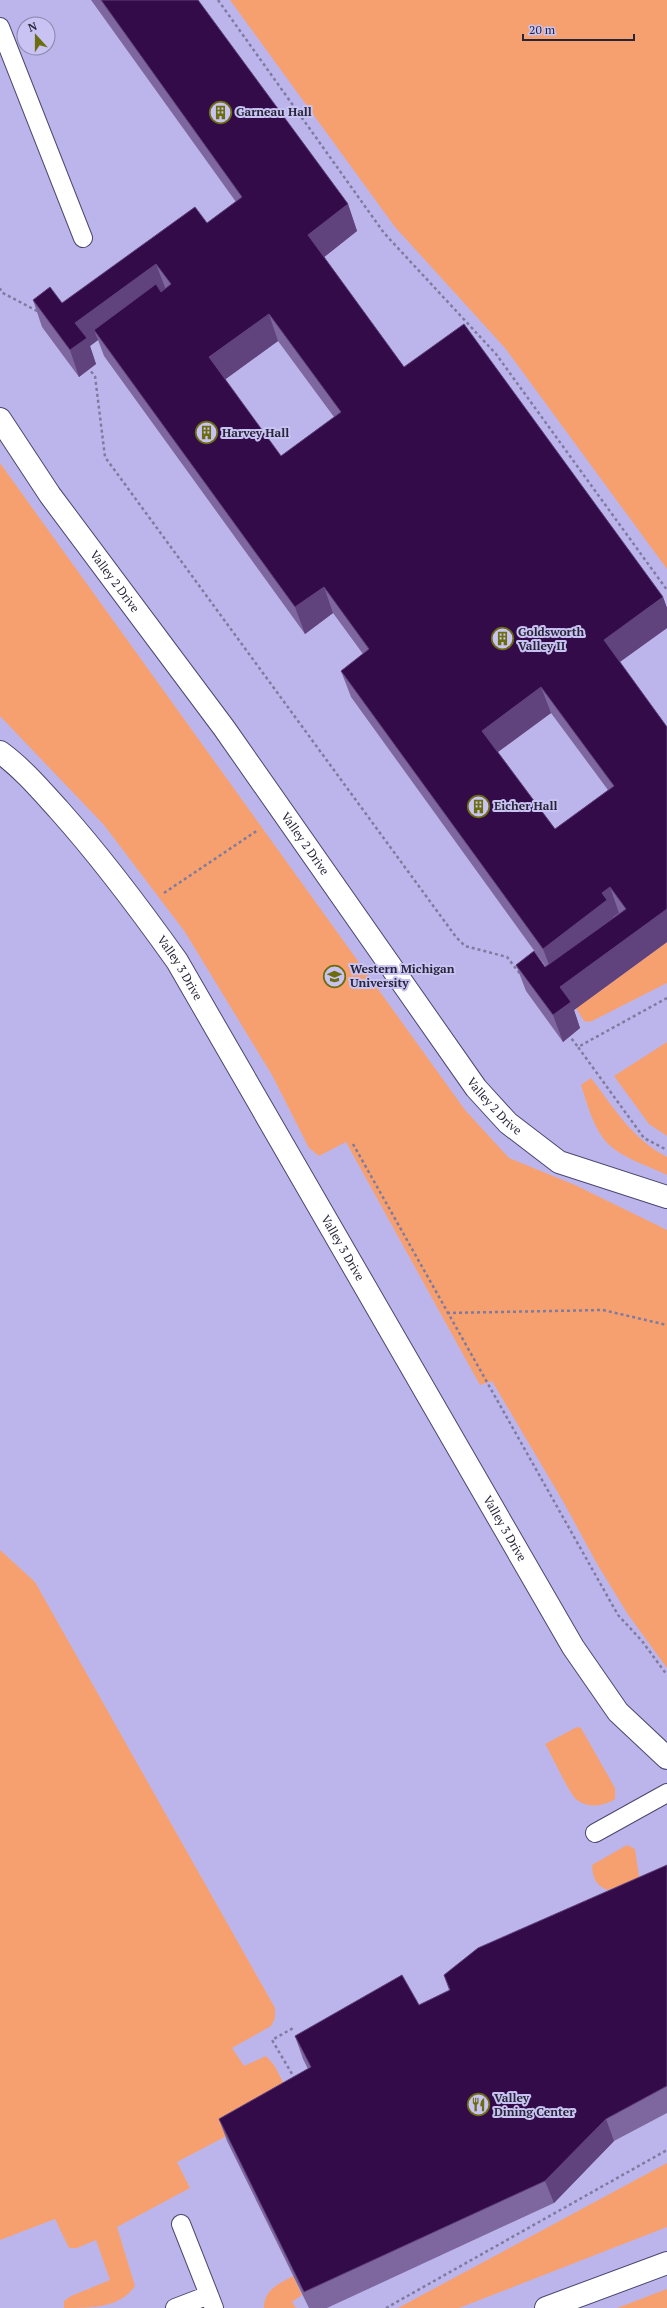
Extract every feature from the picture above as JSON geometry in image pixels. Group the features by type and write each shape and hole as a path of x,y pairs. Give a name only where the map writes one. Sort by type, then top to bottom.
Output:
{"street":[{"name":"Valley 2 Drive","path":"0,420 50,495 219,721 476,1088 508,1123 559,1162 667,1197"},
{"name":"Valley 3 Drive","path":"0,752 14,762 81,834 176,961 574,1647 618,1712 667,1758"},
{"path":"546,2308 667,2263"}],"lane":[{"path":"0,27 83,238"},
{"path":"595,1833 667,1793"},
{"path":"175,2308 211,2301 181,2224"}],"path":[{"path":"218,0 384,234 496,354 667,590"},
{"path":"0,288 2,292 21,304 43,314"},
{"path":"86,365 95,376 105,457 456,937 465,946 507,957 526,981"},
{"path":"138,910 283,813"},
{"path":"578,1047 667,998"},
{"path":"564,1029 644,1138 667,1150"},
{"path":"353,1144 618,1615 642,1641 667,1676"},
{"path":"448,1313 603,1310 667,1325"},
{"path":"295,2027 272,2040 298,2084"},
{"path":"386,2308 667,2150"}],"shaded area":[{"name":"Western Michigan University","path":"0,0 667,0 667,2308 0,2308"},
{"path":"230,0 667,0 667,569 505,348 395,227"},
{"path":"0,463 465,1110 509,1158 575,1185 667,1230 667,1668 627,1613 492,1381 480,1385 346,1142 319,1156 309,1148 272,1075 185,932 104,825 0,716"},
{"path":"667,942 667,983 590,1022 584,1021 576,1008"},
{"path":"667,1042 667,1136 649,1124 614,1076"},
{"path":"591,1078 633,1132 643,1141 667,1157 667,1175 624,1155 609,1145 603,1138 593,1119 581,1085"},
{"path":"0,1550 35,1582 275,2008 275,2018 271,2026 232,2048 244,2066 266,2056 274,2065 293,2101 177,2162 190,2188 117,2227 135,2286 122,2299 113,2303 95,2307 64,2308 64,2301 71,2296 110,2280 96,2240 77,2248 69,2248 55,2219 0,2240"},
{"path":"577,1727 581,1728 615,1788 615,1799 601,1805 586,1805 577,1800 545,1744"},
{"path":"627,1845 635,1849 639,1877 636,1881 607,1890 595,1880 592,1865"},
{"path":"667,2163 667,2227 459,2308 398,2308"},
{"path":"293,2276 302,2295 292,2302 296,2308 264,2308 266,2297 269,2292 277,2285"},
{"path":"667,2289 667,2308 617,2308"}],"building":[{"path":"101,0 198,0 348,204 308,235 404,367 464,324 663,597 604,640 667,727 667,909 560,987 571,1002 553,1015 516,965 534,951 545,967 626,909 610,887 602,893 607,900 543,949 341,671 369,649 324,587 295,607 94,330 156,284 161,292 171,284 156,264 75,323 87,338 70,350 33,300 50,287 62,303 195,207 207,223 242,197","holes":["269,314 341,412 281,456 209,357","541,687 614,786 555,829 482,731"]},
{"name":"Valley Dining Center","path":"667,1865 667,2086 606,2119 545,2181 304,2292 219,2119 311,2067 295,2036 402,1975 419,2005 450,1990 444,1975 478,1948"}],"place":[{"name":"Garneau Hall","path":"221,112"},
{"name":"Harvey Hall","path":"207,433"},
{"name":"Goldsworth Valley II","path":"502,639"},
{"name":"Eicher Hall","path":"479,806"},
{"name":"Western Michigan University","path":"334,976"},
{"name":"Valley Dining Center","path":"479,2105"}]}
